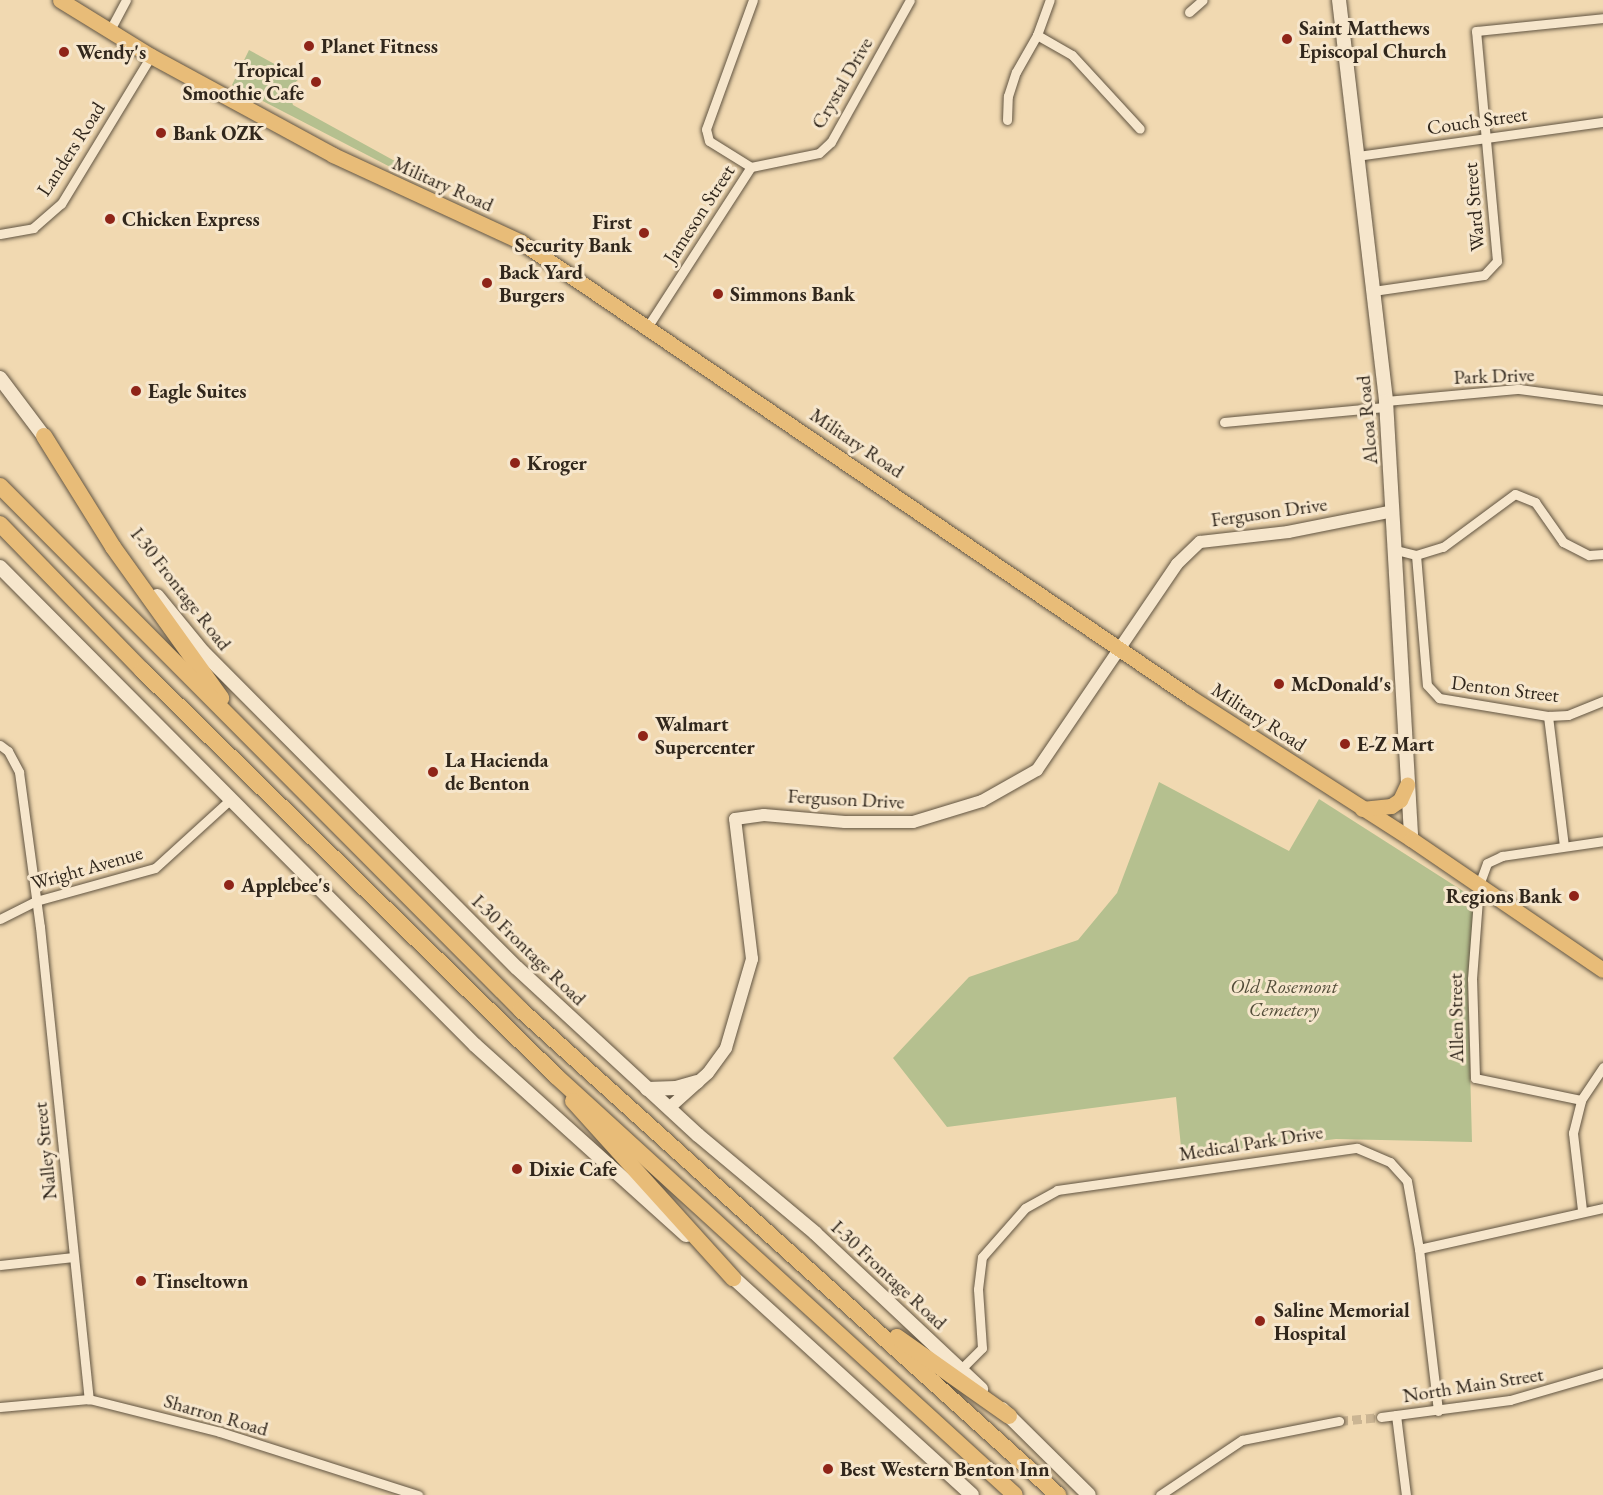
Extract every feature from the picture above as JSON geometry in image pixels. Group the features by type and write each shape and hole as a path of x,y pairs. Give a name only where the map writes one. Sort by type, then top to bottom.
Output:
{"highway":[{"path":"44,436 113,547 249,738"},
{"path":"0,486 521,1010 1058,1495"},
{"path":"0,524 142,670 556,1076 1015,1495"},
{"path":"556,1076 584,1117 733,1278"},
{"path":"842,1298 1009,1416"}],"main road":[{"name":"Military Road","path":"60,0 151,56 333,155 521,242 648,326 1120,650 1362,809 1412,839 1603,970"},
{"name":"Alcoa Road","path":"1340,0 1386,404 1412,839"},
{"name":"I-30 Frontage Road","path":"0,378 160,600 203,652 517,968 647,1089 815,1233 1009,1416 1089,1495"},
{"path":"0,567 493,1062 972,1495"},
{"path":"1362,809 1391,806 1400,800 1407,785"},
{"path":"647,1089 669,1089 697,1082"}],"street":[{"path":"110,30 126,0"},
{"name":"Jameson Street","path":"648,326 751,167 710,141 706,129 753,0"},
{"name":"Crystal Drive","path":"751,167 819,153 831,142 910,0"},
{"path":"1007,120 1008,96 1016,72 1038,35 1050,0"},
{"path":"1189,12 1203,0"},
{"name":"Ward Street","path":"1373,291 1491,271 1497,261 1476,31 1603,18"},
{"path":"1038,35 1072,56 1140,129"},
{"name":"Landers Road","path":"0,234 33,228 61,204 151,56"},
{"name":"Couch Street","path":"1357,156 1603,122"},
{"name":"Park Drive","path":"1224,422 1519,389 1603,400"},
{"path":"1396,550 1416,555 1443,548 1515,494 1535,502 1563,542 1589,555 1603,554"},
{"name":"Ferguson Drive","path":"669,1108 697,1082 726,1048 752,959 735,819 764,815 845,822 913,822 982,801 1037,770 1177,564 1200,542 1288,532 1393,512"},
{"name":"Denton Street","path":"1416,555 1427,685 1439,698 1548,716 1568,715 1603,701"},
{"path":"1548,716 1564,846"},
{"name":"Nalley Street","path":"0,745 8,750 19,772 36,901 89,1399"},
{"name":"Wright Avenue","path":"0,919 36,901 155,868 232,798"},
{"path":"1479,885 1487,863 1502,856 1603,841"},
{"name":"Allen Street","path":"1479,885 1472,979 1475,1078 1581,1100"},
{"path":"1582,1210 1573,1133 1581,1100 1603,1066"},
{"name":"Medical Park Drive","path":"960,1370 982,1347 978,1289 982,1257 1025,1208 1057,1190 1357,1148 1390,1162 1407,1181 1419,1249 1438,1411"},
{"path":"1419,1249 1582,1210 1603,1208"},
{"path":"0,1265 74,1257"},
{"name":"North Main Street","path":"1381,1417 1438,1411 1544,1392 1603,1373"},
{"name":"Sharron Road","path":"0,1407 89,1399 220,1432 418,1495"},
{"path":"1396,1415 1406,1495"},
{"path":"1160,1495 1242,1440 1339,1421"},
{"path":"379,1495 380,1484"}],"green space":[{"path":"249,50 300,78 288,89 293,105 393,160 409,163 408,167 398,171 232,85"},
{"name":"Old Rosemont Cemetery","path":"1159,782 1289,851 1319,799 1474,898 1468,990 1472,1142 1336,1139 1182,1157 1176,1097 947,1127 893,1058 969,977 1078,940 1117,893"}],"tunnel":[{"path":"1339,1421 1381,1417"}],"place":[{"name":"Saint Matthews Episcopal Church","path":"1287,39"},
{"name":"Planet Fitness","path":"309,46"},
{"name":"Wendy's","path":"64,52"},
{"name":"Tropical Smoothie Cafe","path":"316,82"},
{"name":"Bank OZK","path":"161,133"},
{"name":"Chicken Express","path":"110,219"},
{"name":"First Security Bank","path":"644,233"},
{"name":"Back Yard Burgers","path":"487,283"},
{"name":"Simmons Bank","path":"718,294"},
{"name":"Eagle Suites","path":"136,391"},
{"name":"Kroger","path":"515,463"},
{"name":"McDonald's","path":"1279,684"},
{"name":"Walmart Supercenter","path":"643,736"},
{"name":"E-Z Mart","path":"1345,744"},
{"name":"La Hacienda de Benton","path":"433,772"},
{"name":"Applebee's","path":"229,885"},
{"name":"Regions Bank","path":"1574,896"},
{"name":"Dixie Cafe","path":"517,1169"},
{"name":"Tinseltown","path":"141,1281"},
{"name":"Saline Memorial Hospital","path":"1260,1321"},
{"name":"Best Western Benton Inn","path":"828,1469"}]}
